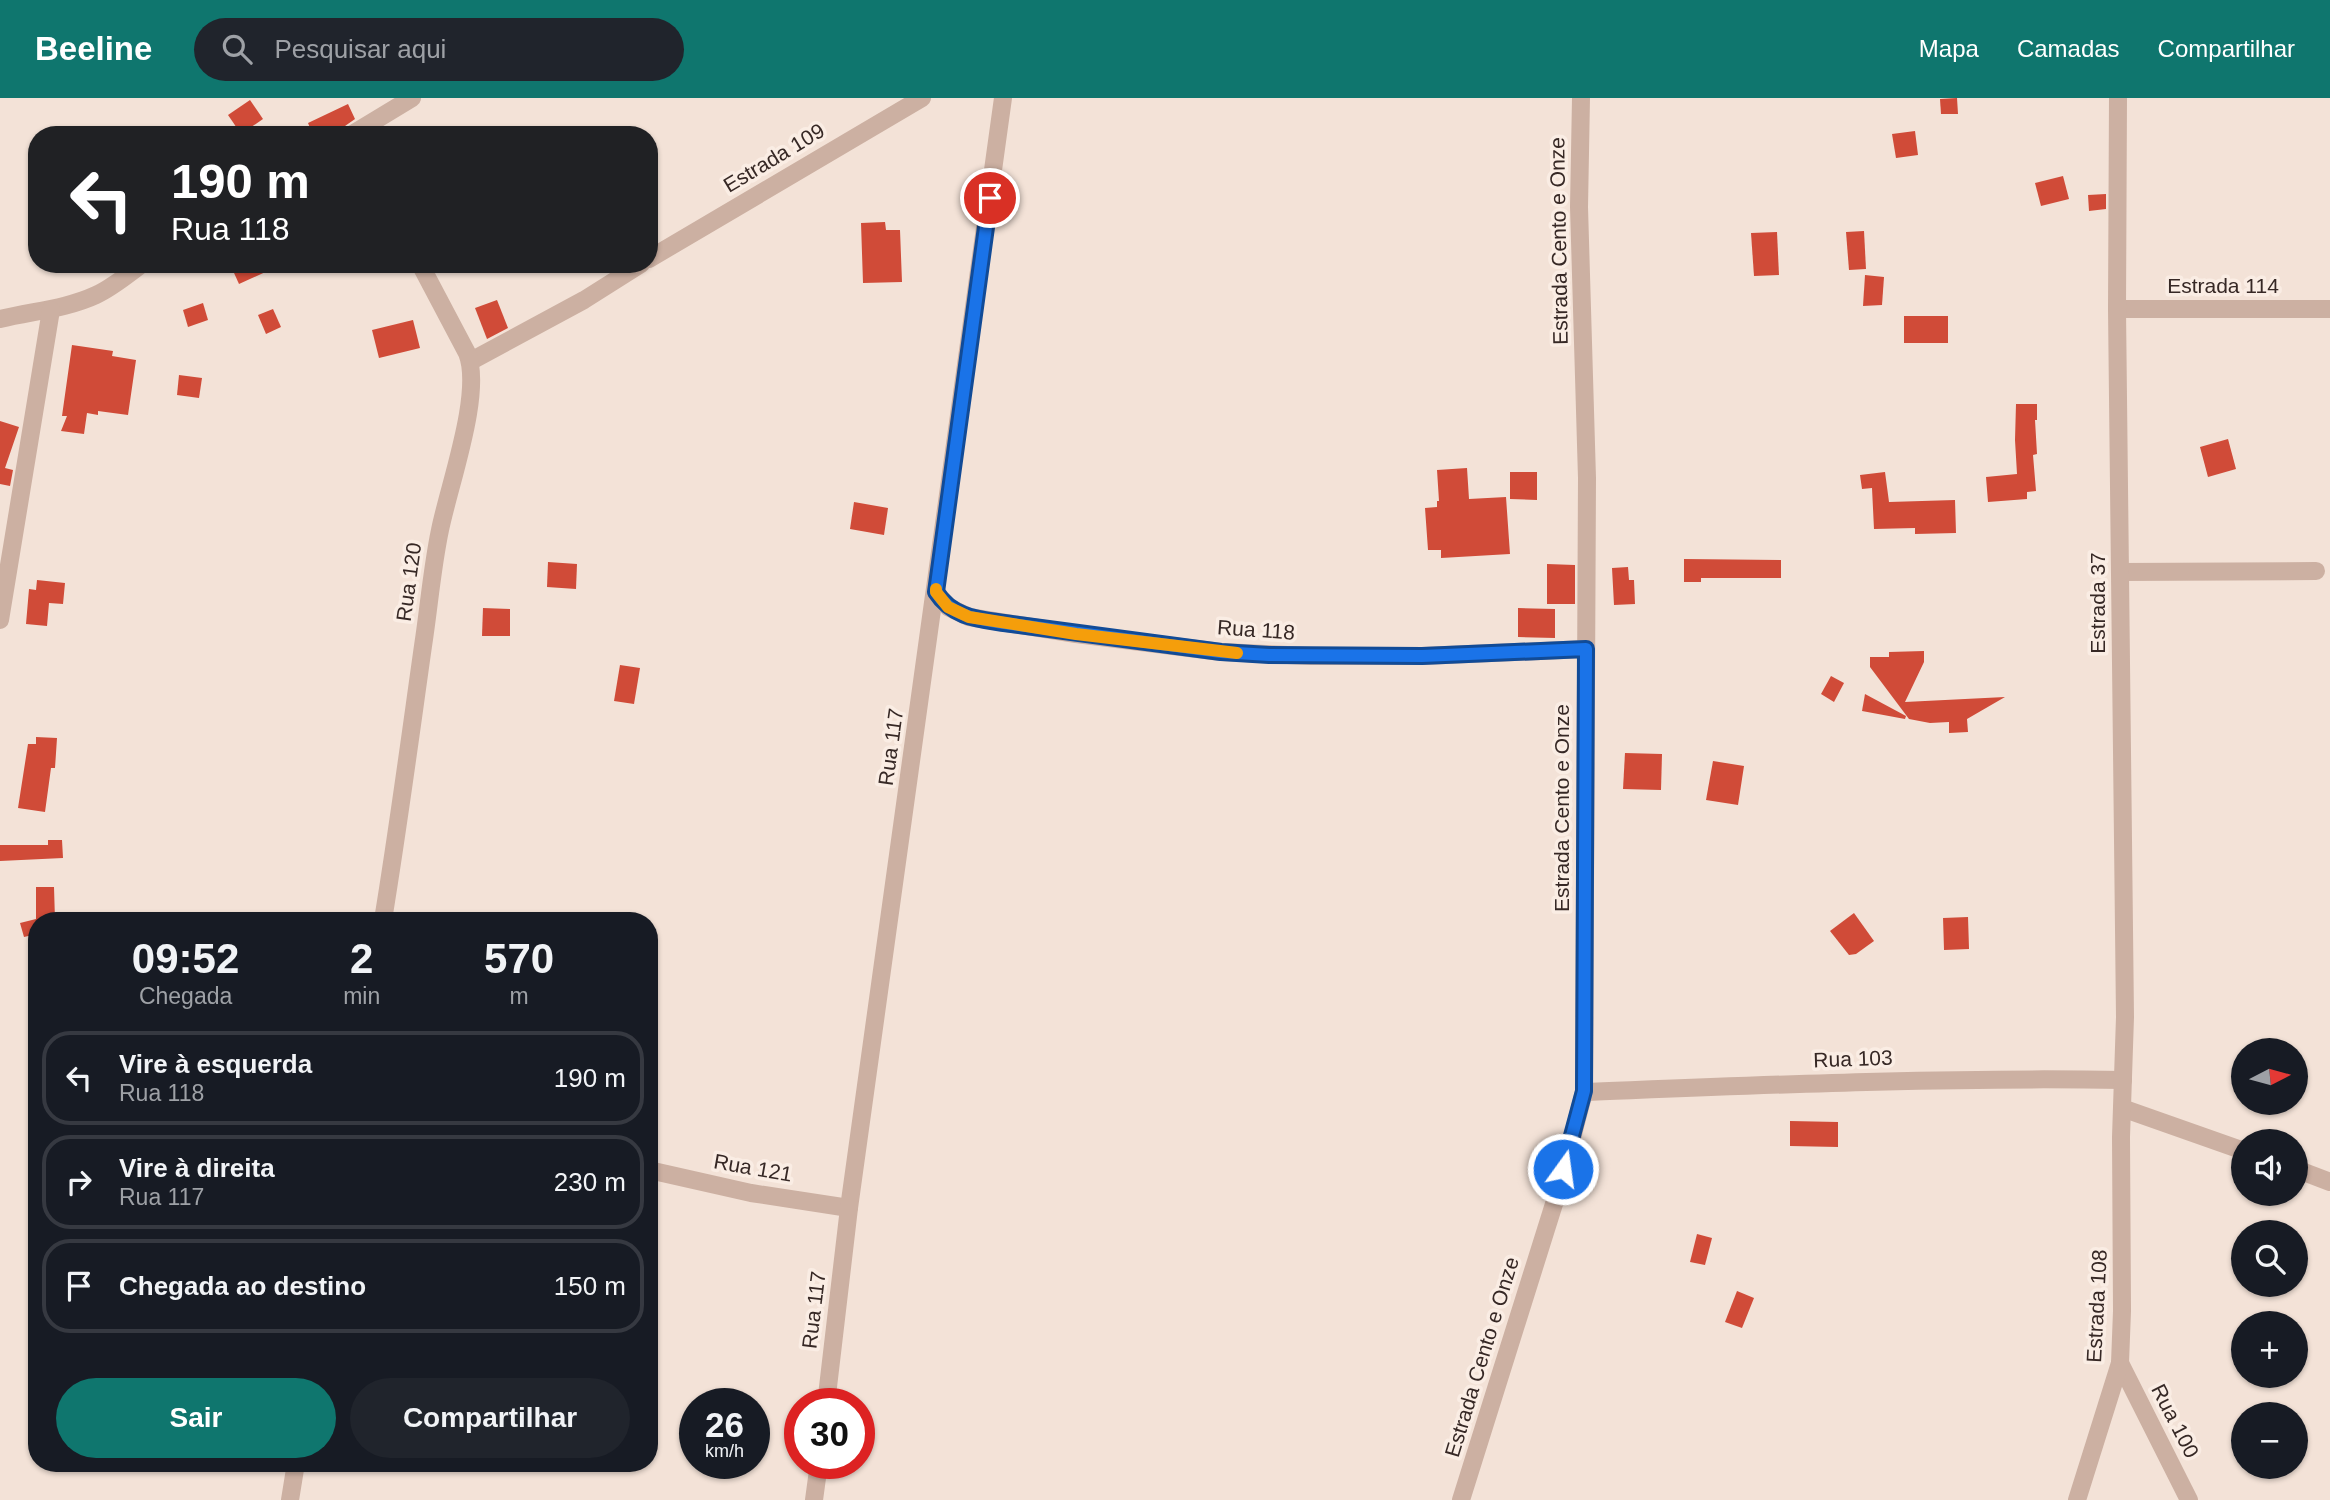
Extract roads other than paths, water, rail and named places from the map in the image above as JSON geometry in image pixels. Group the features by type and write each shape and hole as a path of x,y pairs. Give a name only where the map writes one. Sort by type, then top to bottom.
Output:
{"street":[{"path":"366,126 412,98"},
{"name":"Estrada 109","path":"658,254 922,98"},
{"name":"Rua 117","path":"828,1388 849,1208 1003,98"},
{"name":"Estrada Cento e Onze","path":"1461,1500 1559,1188 1584,1091 1587,478 1579,207 1581,98"},
{"name":"Estrada 37","path":"2119,98 2117,309 2122,1108"},
{"path":"0,319 51,310 97,295 129,273"},
{"name":"Rua 120","path":"384,912 404,793 440,531 472,384 471,361 424,273"},
{"path":"471,361 584,300 627,273"},
{"name":"Estrada 114","path":"2117,309 2330,309"},
{"path":"0,620 51,310"},
{"path":"2120,572 2316,571"},
{"name":"Rua 118","path":"936,592 948,607 969,617 1076,634 1221,652 1290,656 1422,656 1586,649"},
{"name":"Rua 103","path":"1584,1091 1960,1078 2123,1080"},
{"path":"2122,1108 2231,1146"},
{"name":"Estrada 108","path":"2077,1500 2120,1363 2123,1257 2122,1108"},
{"name":"Rua 121","path":"658,1172 751,1192 849,1208"},
{"path":"2308,1174 2330,1182"},
{"name":"Rua 100","path":"2120,1363 2189,1500"},
{"path":"290,1500 295,1472"},
{"path":"814,1500 817,1479"}]}
